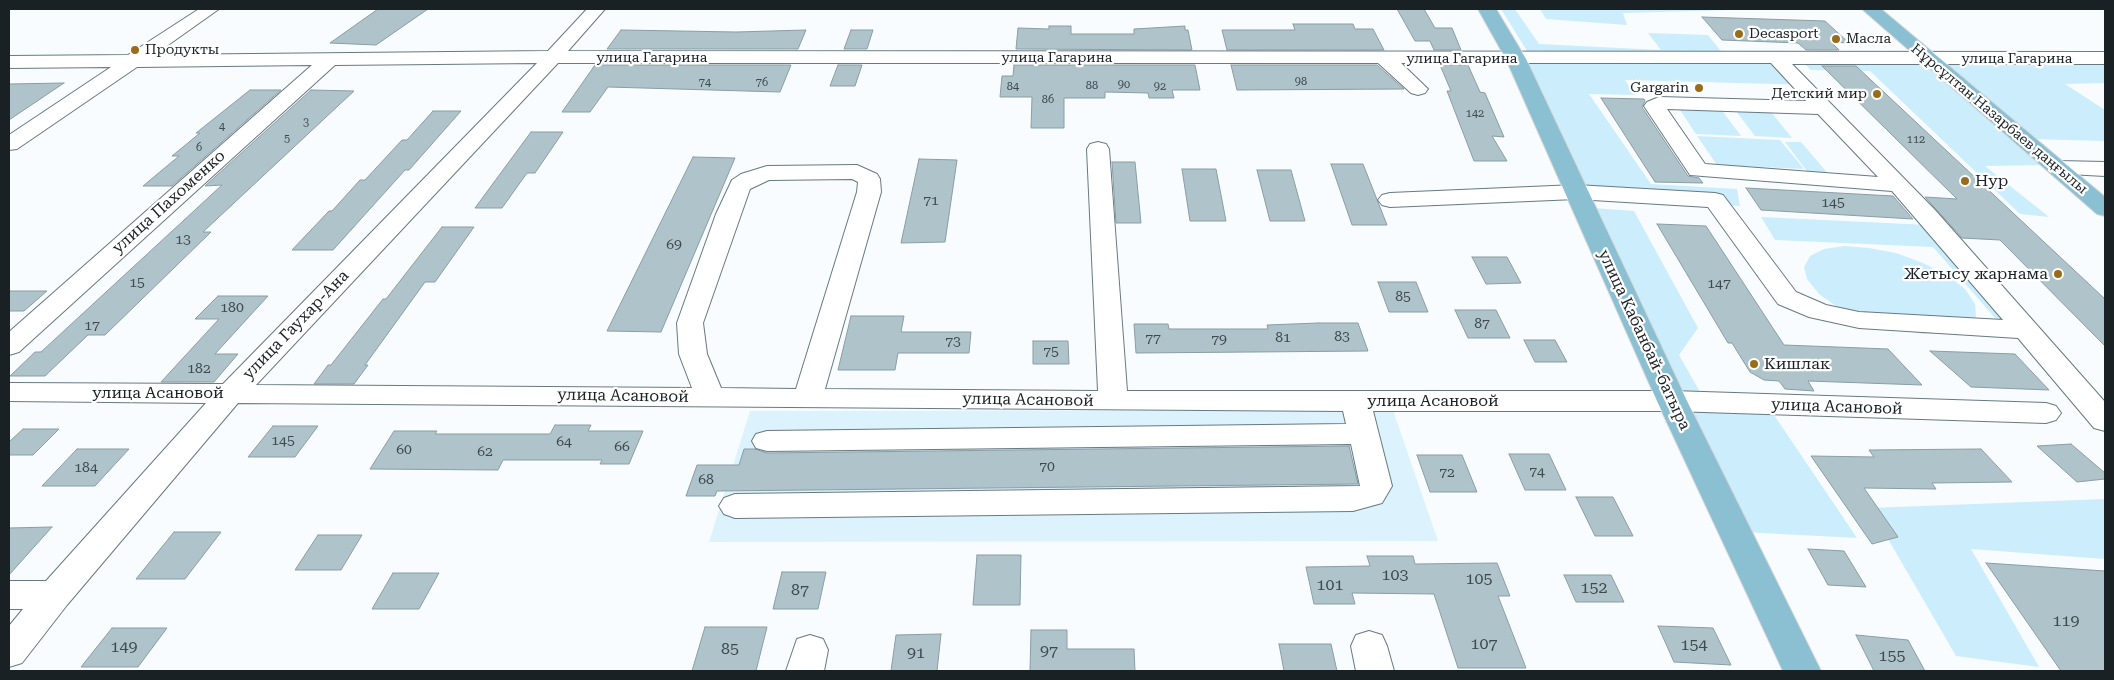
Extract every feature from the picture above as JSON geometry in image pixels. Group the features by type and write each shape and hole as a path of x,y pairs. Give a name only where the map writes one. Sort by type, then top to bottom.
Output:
{"main road":[{"name":"улица Кабанбай-батыра","path":"1488,9 1516,59 1672,401 1802,671"},
{"name":"Нұрсұлтан Назарбаев даңғылы","path":"1871,9 2105,208"}],"street":[{"path":"9,144 210,9"},
{"name":"улица Гаухар-Ана","path":"9,652 55,595 231,393 553,57 596,9"},
{"name":"улица Гагарина","path":"9,62 553,57 2105,58"},
{"name":"улица Пахоменко","path":"9,346 330,59"},
{"path":"1385,59 1418,89"},
{"path":"1776,59 1927,215 2105,421"},
{"path":"1822,108 1659,103 1654,106 1716,200 1787,298 1818,310 1859,320 2028,330"},
{"path":"1098,148 1113,401"},
{"path":"2058,168 2105,169"},
{"path":"1698,170 1897,184"},
{"path":"710,397 692,354 690,323 740,185 749,179 767,173 857,172 869,179 869,192 808,398"},
{"path":"1390,200 1576,192 1716,200"},
{"name":"улица Асановой","path":"9,392 1113,401 1672,401 2046,413"},
{"path":"735,506 1353,499 1371,495 1376,486 1356,401"},
{"path":"767,441 1364,434"},
{"path":"9,595 55,595"}],"shaded area":[{"path":"1501,9 1515,9 1539,44 1661,50 1648,33 1708,35 1724,55 1527,51"},
{"path":"1540,9 1768,9 1623,13 1627,25 1546,19"},
{"path":"1799,59 1921,59 2046,165 1985,166 2049,217 2020,214 1870,71 1811,70"},
{"path":"1789,61 1814,85 1625,80 1635,95 1589,94 1651,184 1737,189 1740,206 1588,200 1522,62"},
{"path":"1940,61 2105,63 2105,83 2065,84 2105,110 2105,141 2030,139"},
{"path":"1678,107 1721,109 1741,136 1696,134"},
{"path":"1735,110 1771,112 1792,138 1755,136"},
{"path":"1697,136 1780,140 1804,169 1717,165"},
{"path":"1785,142 1801,142 1830,176 1809,174"},
{"path":"1594,208 1634,211 1698,328 1679,355 1700,392 1677,391"},
{"path":"1761,217 1928,225 1966,246 2048,337 2010,335 1933,247 1775,240"},
{"path":"1844,246 1896,253 1923,263 1947,275 1965,289 1975,304 1976,317 1967,327 1948,333 1923,334 1894,329 1839,308 1819,294 1807,279 1804,267 1810,256 1824,249"},
{"path":"1393,410 1438,541 709,542 750,411"},
{"path":"1688,411 1772,412 1857,538 1742,532"},
{"path":"2105,499 2105,559 1971,549 2039,667 1956,656 1870,508"}],"building":[{"path":"378,9 428,9 376,45 330,43"},
{"path":"1397,9 1424,9 1435,28 1452,28 1461,50 1434,50 1430,41 1415,41"},
{"path":"1702,17 1825,21 1849,43 1831,42 1839,50 1806,50 1798,43 1722,40"},
{"path":"1293,24 1353,24 1355,29 1373,29 1384,50 1227,50 1222,30 1295,30"},
{"path":"1049,26 1071,26 1071,34 1134,34 1134,29 1185,26 1185,30 1188,30 1192,50 1016,49 1018,28 1049,29"},
{"path":"621,30 736,32 806,30 798,49 607,49"},
{"path":"851,30 873,30 867,49 844,49"},
{"path":"595,65 791,65 780,92 608,87 590,112 562,112"},
{"path":"838,65 862,65 855,86 830,86"},
{"path":"1014,65 1195,65 1200,90 1172,90 1174,98 1149,98 1148,93 1105,92 1105,98 1064,98 1064,128 1031,128 1032,97 1000,97 1002,76 1013,76"},
{"path":"1231,65 1377,65 1404,89 1237,90"},
{"path":"1440,65 1468,65 1480,92 1485,93 1504,137 1492,136 1507,161 1474,161 1447,91 1451,91"},
{"path":"1822,66 1856,66 2105,299 2105,346 2000,240 1962,238 1925,197 1957,199"},
{"path":"64,83 9,120 9,84"},
{"path":"250,90 281,90 172,186 143,186 179,156 172,156 200,133 196,133"},
{"path":"311,90 354,91 203,232 211,232 105,335 88,335 45,376 10,376 35,352 41,352 222,185 205,186"},
{"path":"1601,98 1644,99 1642,107 1688,176 1699,178 1703,183 1655,182"},
{"path":"433,111 461,111 409,170 405,170 333,250 292,250 329,211 332,211 360,180 365,180 402,140 407,140"},
{"path":"531,132 563,132 535,173 527,173 502,208 475,208"},
{"path":"693,157 735,158 661,332 607,331"},
{"path":"919,159 957,160 945,242 901,243"},
{"path":"1112,162 1135,162 1141,223 1116,223"},
{"path":"1331,164 1363,164 1387,225 1352,225"},
{"path":"1182,169 1216,169 1226,221 1190,221"},
{"path":"1257,170 1291,170 1305,221 1270,221"},
{"path":"1746,188 1893,196 1913,219 1761,210"},
{"path":"1657,224 1706,226 1784,345 1888,349 1922,385 1808,381 1814,391 1785,389 1779,381 1764,380 1750,372 1732,343 1728,343"},
{"path":"442,227 474,227 435,282 425,282 365,365 368,365 354,384 314,384 383,299 386,299"},
{"path":"1472,257 1507,257 1521,283 1486,284"},
{"path":"1378,282 1416,282 1428,312 1389,312"},
{"path":"9,291 47,291 24,311 9,311"},
{"path":"218,296 268,296 215,354 238,354 214,382 161,382 219,319 195,319"},
{"path":"1455,310 1496,310 1510,338 1468,338"},
{"path":"851,316 904,316 901,332 971,332 969,353 898,353 895,370 838,370"},
{"path":"1358,323 1368,351 1136,353 1134,324 1168,324 1169,329 1268,329 1267,325"},
{"path":"1524,340 1555,340 1567,362 1535,362"},
{"path":"1033,341 1068,341 1069,364 1033,364"},
{"path":"1930,351 2015,354 2049,390 1971,387"},
{"path":"555,425 591,425 588,431 643,431 629,464 600,464 602,460 503,460 498,470 370,469 394,431 437,431 435,434 550,434"},
{"path":"273,426 318,426 295,457 248,457"},
{"path":"23,429 59,429 33,455 9,455 9,442"},
{"path":"2071,444 2105,473 2105,479 2077,482 2037,446"},
{"path":"1349,446 1358,484 717,491 715,496 686,496 697,465 739,465 744,449 755,449 767,453"},
{"path":"77,449 129,449 95,486 42,486"},
{"path":"1981,449 2012,482 1932,483 1936,489 1864,488 1898,537 1872,544 1811,456 1874,457 1869,450"},
{"path":"1509,454 1549,454 1566,490 1525,490"},
{"path":"1417,455 1462,455 1477,492 1430,492"},
{"path":"1576,497 1613,497 1633,536 1595,536"},
{"path":"52,527 9,575 9,528"},
{"path":"174,532 221,532 185,579 136,579"},
{"path":"318,535 362,535 341,570 295,570"},
{"path":"1808,549 1844,551 1866,587 1828,585"},
{"path":"977,555 1021,555 1020,605 973,605"},
{"path":"1367,556 1413,556 1415,564 1497,563 1510,596 1498,596 1526,668 1458,668 1434,594 1352,593 1355,604 1314,604 1306,567 1370,566"},
{"path":"1986,563 2105,571 2105,671 2061,671"},
{"path":"782,572 826,572 818,609 773,609"},
{"path":"393,573 439,573 419,609 372,609"},
{"path":"1564,575 1611,575 1624,602 1576,602"},
{"path":"1658,626 1713,628 1731,665 1674,662"},
{"path":"705,627 767,627 756,671 692,671"},
{"path":"112,628 167,628 138,667 81,667"},
{"path":"1031,630 1067,630 1067,649 1134,649 1135,671 1030,671"},
{"path":"941,634 937,671 891,671 896,635"},
{"path":"1856,635 1908,640 1925,671 1874,671"},
{"path":"1279,644 1331,644 1337,671 1284,671"}],"place":[{"name":"Decasport","path":"1739,34"},
{"name":"Масла","path":"1836,39"},
{"name":"Продукты","path":"135,50"},
{"name":"Gargarin","path":"1699,88"},
{"name":"Детский мир","path":"1877,94"},
{"name":"Нур","path":"1965,181"},
{"name":"Жетысу жарнама","path":"2058,274"},
{"name":"Кишлак","path":"1754,364"}]}
